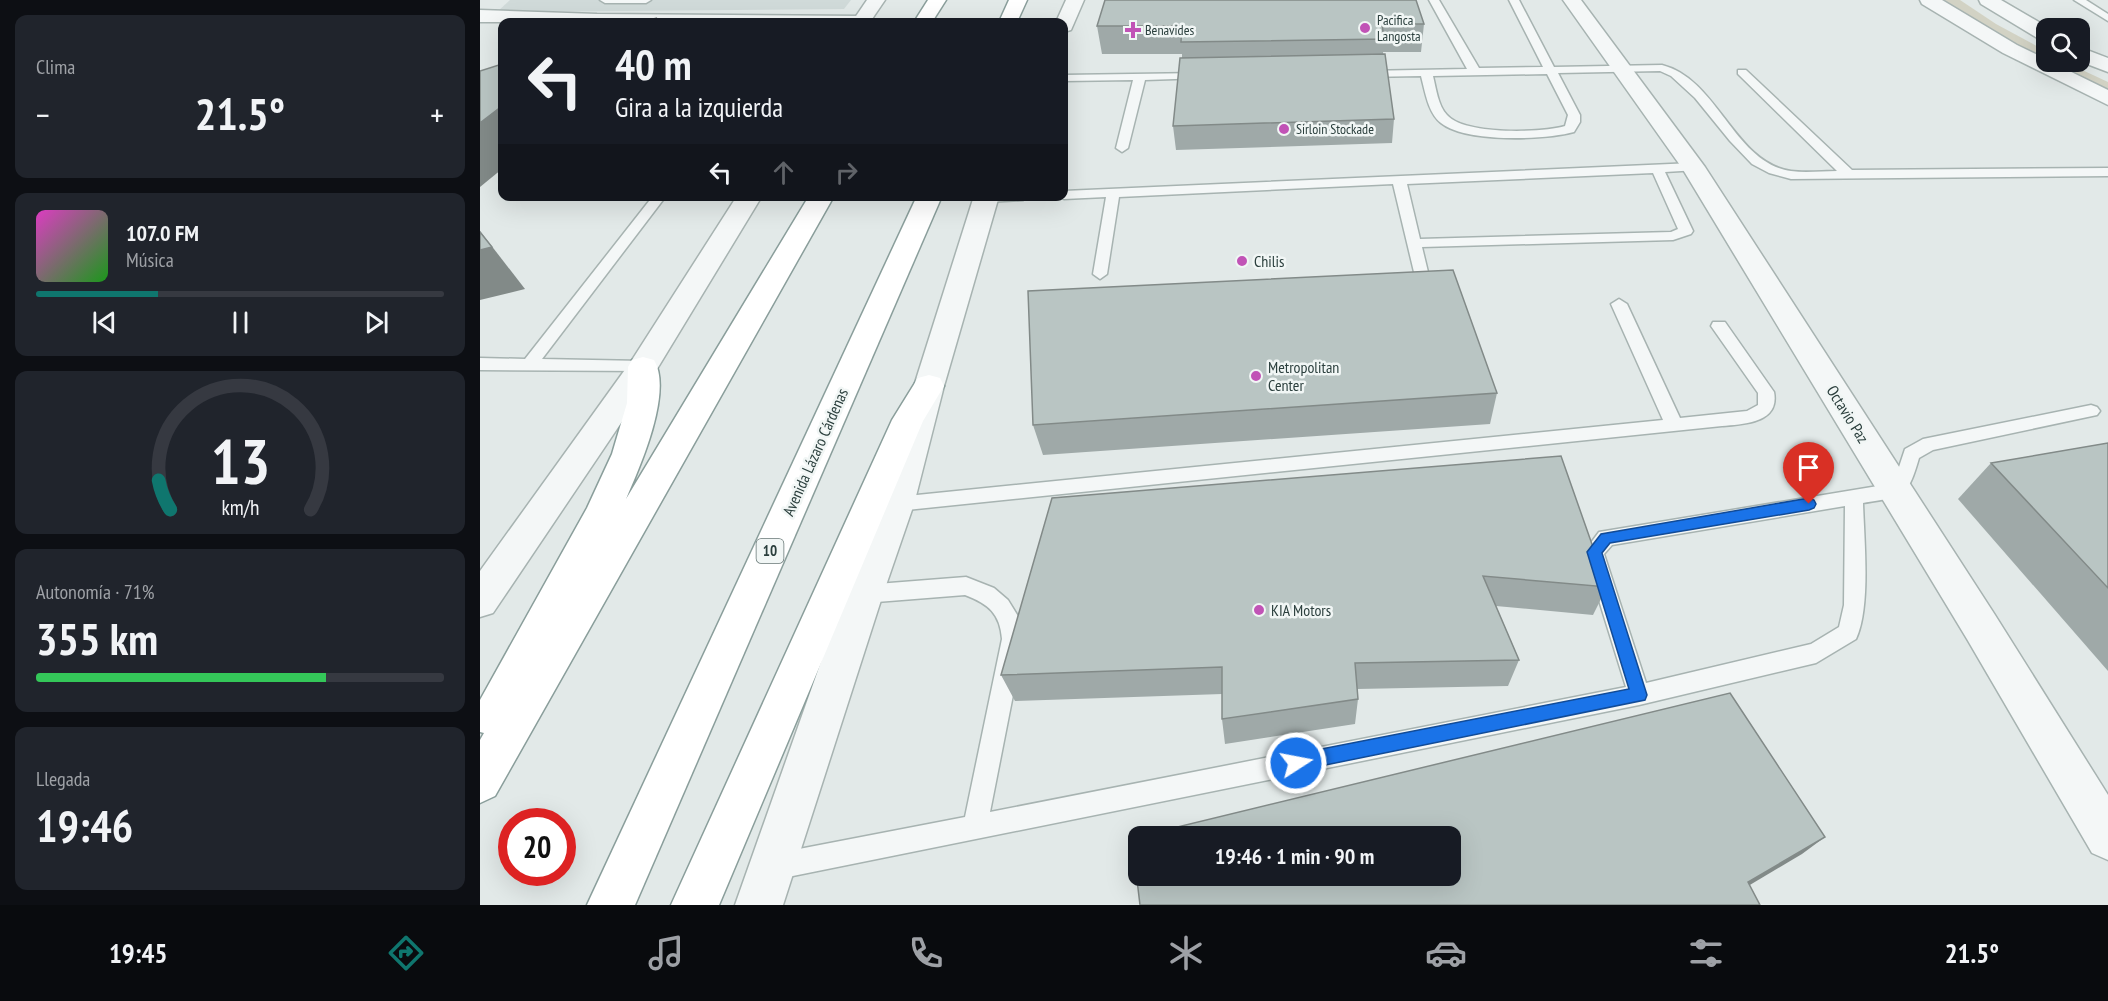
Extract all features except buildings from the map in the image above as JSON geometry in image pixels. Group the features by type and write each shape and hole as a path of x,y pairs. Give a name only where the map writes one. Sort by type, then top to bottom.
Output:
{"highway":[{"path":"926,18 937,0"},
{"path":"1010,18 1018,0"},
{"path":"480,781 819,201"},
{"name":"Avenida Lázaro Cárdenas","path":"611,905 928,201"},
{"path":"480,742 603,512 624,464 643,403 643,367"},
{"path":"695,905 908,420 929,386"}],"street":[{"path":"864,18 876,0"},
{"path":"1067,18 1074,0"},
{"name":"Octavio Paz","path":"1572,0 1623,67 1693,167 1981,627 2108,837"},
{"path":"1929,0 2010,49 2108,98"},
{"path":"1988,0 2036,29"},
{"path":"480,16 538,18"},
{"path":"2090,57 2108,66"},
{"path":"480,601 643,367 747,201"},
{"path":"759,905 864,594 897,504 929,386 986,201"}],"lane":[{"path":"605,0 646,0"},
{"path":"1434,0 1475,72"},
{"path":"1426,72 1439,114 1450,124 1477,130 1545,134 1570,129 1574,122 1574,115 1514,0"},
{"path":"2079,0 2108,18"},
{"path":"1354,74 1662,68 1676,73 1750,154 1766,167 1791,175 2108,172"},
{"path":"1742,72 1847,173"},
{"path":"1068,78 1211,76"},
{"path":"1122,148 1140,77"},
{"path":"1068,195 1693,167"},
{"path":"1414,243 1682,234 1686,231 1657,168"},
{"path":"1399,180 1421,272"},
{"path":"1100,274 1113,193"},
{"path":"529,365 656,201"},
{"path":"1619,304 1674,424"},
{"path":"897,504 1752,415 1767,407 1769,401 1766,392 1719,326"},
{"path":"480,364 643,367"},
{"path":"1639,695 1594,552 1606,538 1895,490 1903,483 1911,454 1929,444 2091,411"},
{"path":"773,867 1639,695 1816,652 1849,632 1854,605 1854,496"},
{"path":"864,594 966,586 987,594 1001,606 1011,621 1013,639 975,826"}],"shaded area":[{"path":"510,0 851,0 844,9 497,12"},
{"path":"1940,0 1960,0 1996,24 2036,46 2036,57"},
{"path":"2065,72 2086,72 2108,82 2108,94"}],"place":[{"name":"Pacifica Langosta","path":"1365,28"},
{"name":"Benavides","path":"1133,30"},
{"name":"Sirloin Stockade","path":"1284,129"},
{"name":"Chilis","path":"1242,261"},
{"name":"Metropolitan Center","path":"1256,376"},
{"name":"KIA Motors","path":"1259,610"}],"route":[{"path":"1296,763 1639,695 1594,552 1606,538 1809,504"}]}
